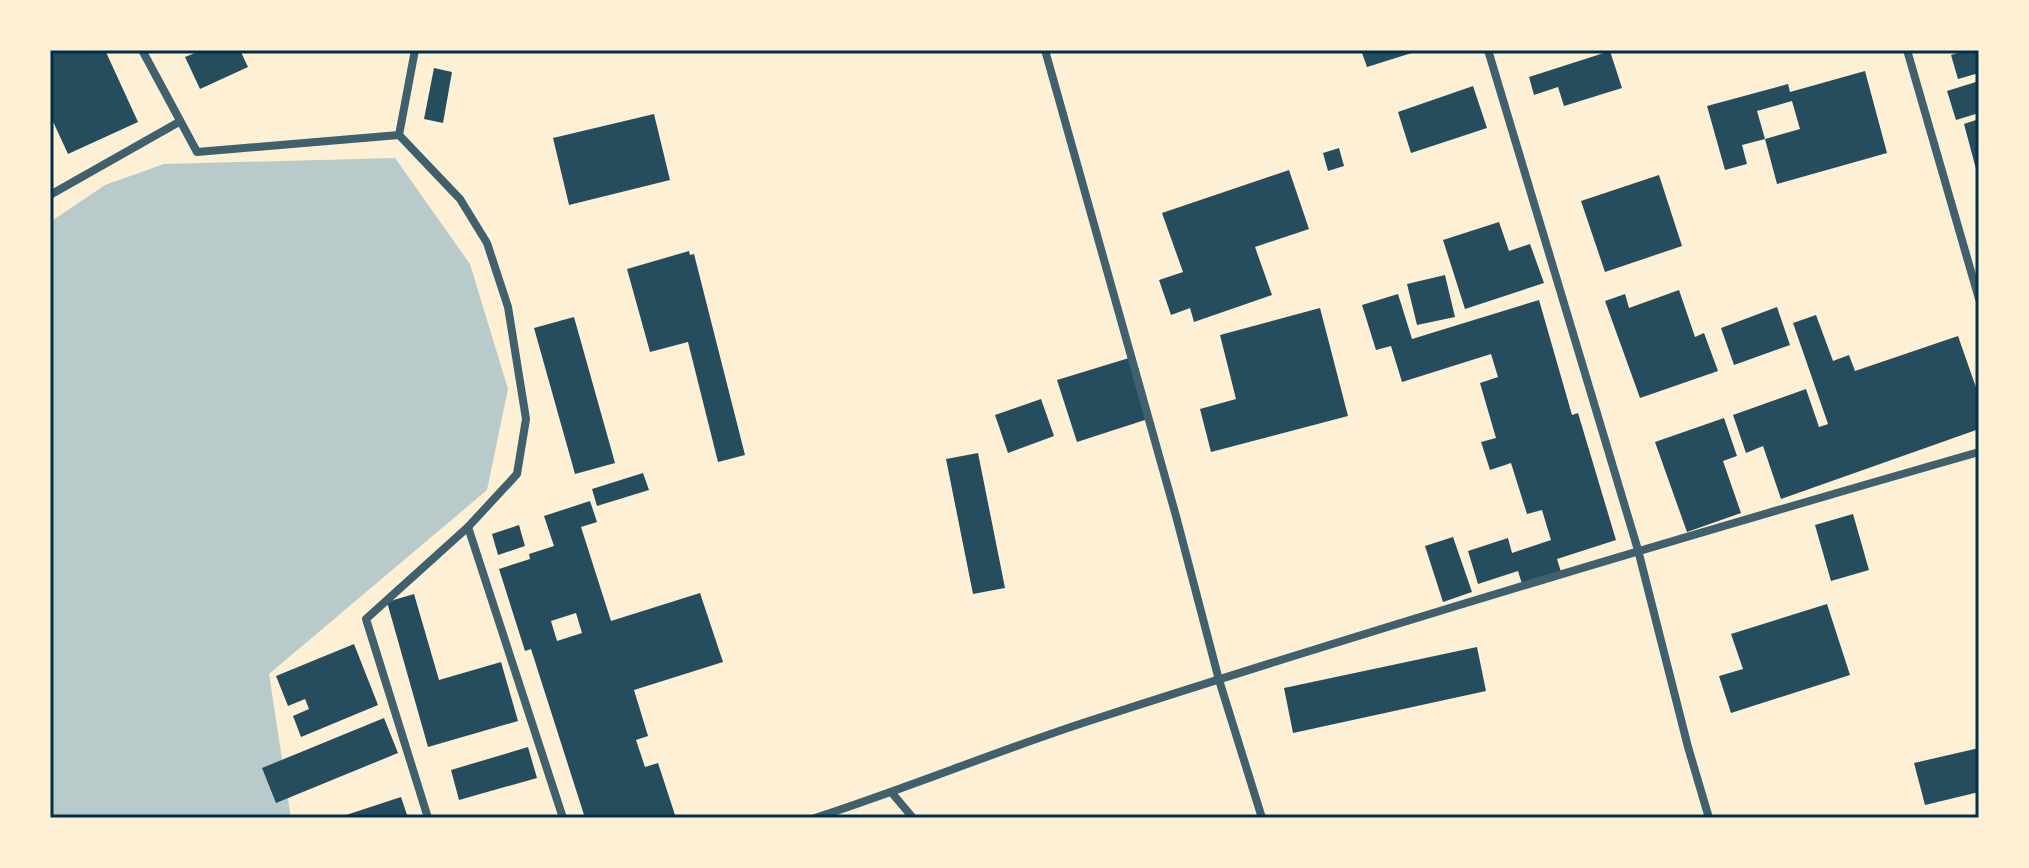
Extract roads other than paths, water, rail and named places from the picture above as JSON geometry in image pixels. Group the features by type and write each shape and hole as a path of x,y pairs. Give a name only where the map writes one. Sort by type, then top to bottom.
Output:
{"street":[{"path":"142,50 197,152 399,135"},
{"path":"399,135 415,50"},
{"path":"1045,50 1219,680 1262,818"},
{"path":"1488,50 1638,550 1709,818"},
{"path":"1907,50 1979,299"},
{"path":"50,195 179,122"},
{"path":"399,135 460,199 487,243 508,307 526,419 517,474 468,527 366,619 428,818"},
{"path":"815,818 1089,721 1219,680 1638,550 1979,452"},
{"path":"468,527 563,818"},
{"path":"892,793 913,818"}]}
